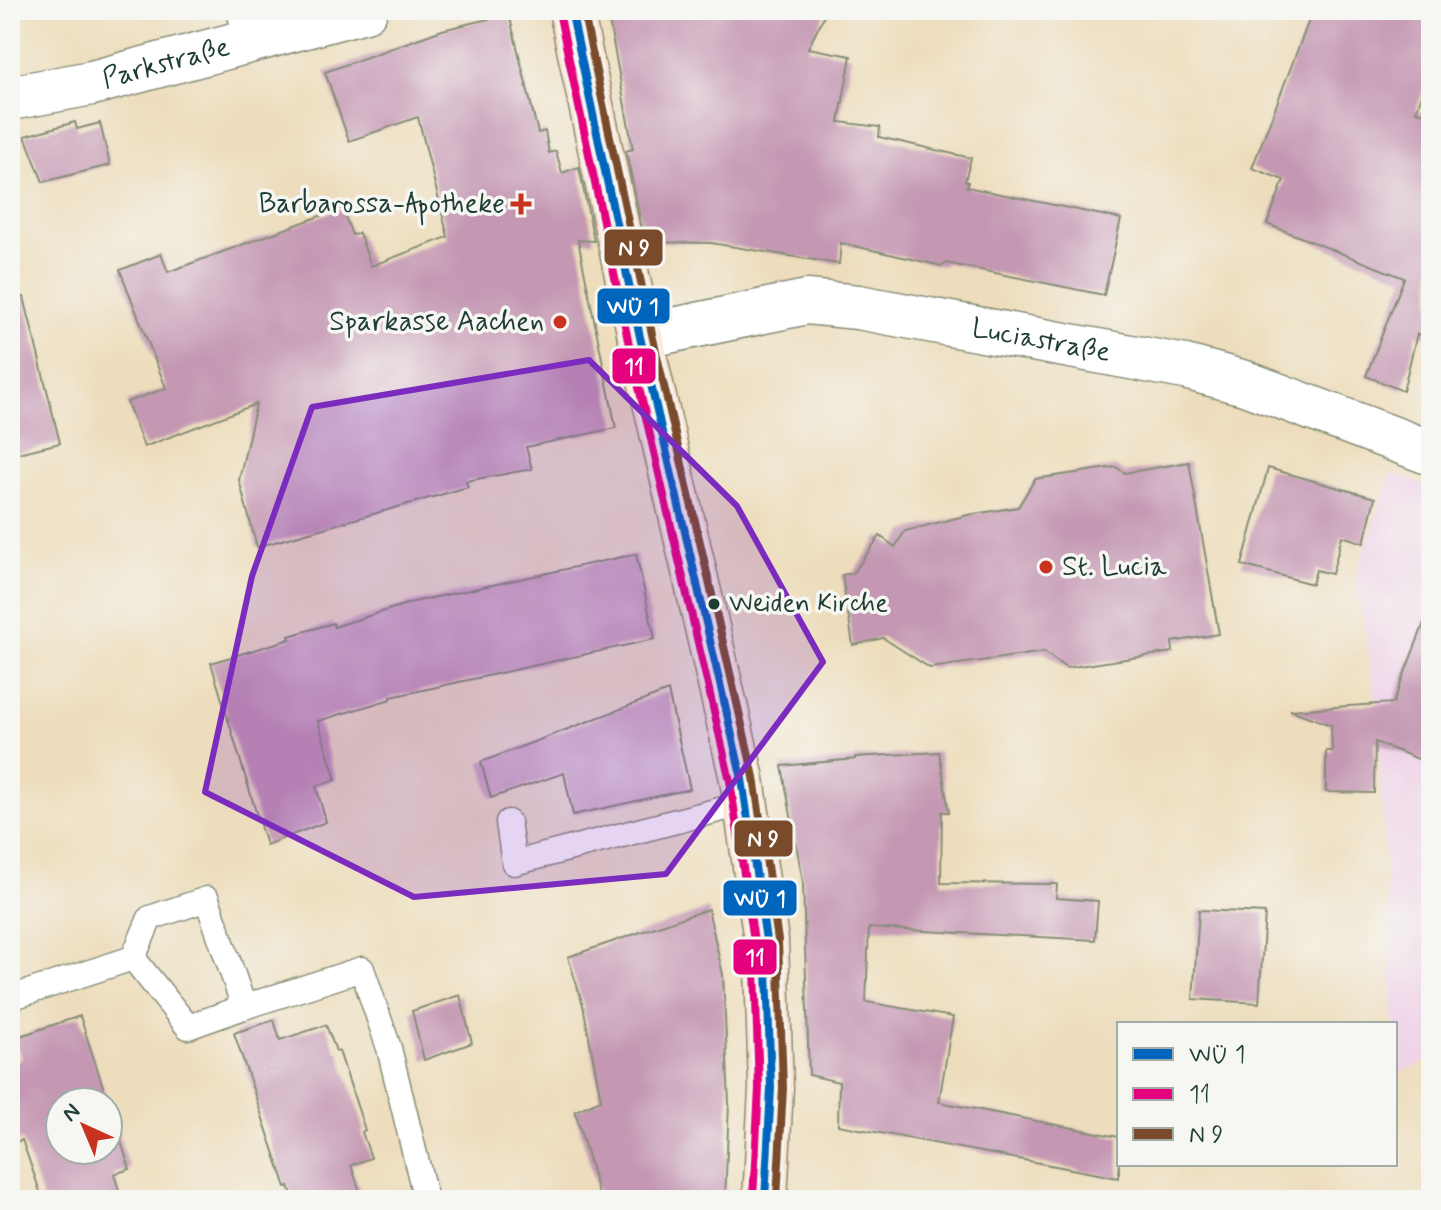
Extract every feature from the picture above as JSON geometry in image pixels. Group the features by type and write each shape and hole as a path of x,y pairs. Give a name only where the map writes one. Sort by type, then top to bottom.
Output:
{"main road":[{"path":"571,10 640,337 724,695 746,803 766,940 771,1088 765,1200"}],"street":[{"name":"Parkstraße","path":"10,98 92,83 243,26 365,10"},
{"name":"Luciastraße","path":"640,337 807,302 858,307 1172,365 1230,379 1431,453"}],"lane":[{"path":"508,822 514,863 746,803"},
{"path":"10,998 133,958 150,918 207,899 244,1007"},
{"path":"133,958 188,1027 362,969 389,1048 426,1200"}],"highlighted area":[{"path":"589,360 737,506 823,662 666,874 414,897 205,792 252,576 312,407"}],"shaded area":[{"path":"1392,473 1431,488 1431,1061 1397,1073 1397,1022 1393,1022 1377,703 1355,575"}],"building":[{"path":"607,10 827,10 808,48 851,56 839,122 880,127 879,137 971,158 965,181 968,182 967,187 1121,219 1104,295 946,263 942,266 841,243 839,264 711,243 645,242 626,151 633,149"},
{"path":"1313,10 1431,10 1431,72 1416,111 1431,114 1431,337 1417,334 1403,391 1366,376 1404,278 1267,224 1284,180 1252,168"},
{"path":"509,14 538,133 545,131 549,153 556,151 562,173 579,167 594,241 578,240 616,428 526,447 532,469 466,481 468,487 257,547 239,480 256,404 144,447 127,402 166,388 120,270 161,254 168,272 342,208 352,235 359,233 371,266 448,237 418,117 349,141 325,72 442,30"},
{"path":"75,122 77,129 100,123 110,165 43,182 25,136"},
{"path":"24,297 60,443 10,455 10,298"},
{"name":"St. Lucia","path":"1189,462 1219,634 1172,642 1173,652 1066,668 1044,652 930,668 883,638 853,645 842,575 853,573 880,536 895,547 905,531 968,515 1018,507 1035,479 1116,467 1125,473"},
{"path":"1268,468 1375,498 1364,543 1342,536 1332,574 1316,570 1312,584 1242,565"},
{"path":"636,554 655,639 391,697 318,721 336,780 316,786 326,822 266,845 211,663 290,639 289,636 333,623 334,627 413,602"},
{"path":"1428,613 1431,614 1431,764 1375,742 1374,793 1326,792 1326,751 1332,751 1331,725 1290,710 1393,703"},
{"path":"668,691 690,789 573,815 564,773 491,798 481,762"},
{"path":"939,752 949,812 942,812 941,883 1057,884 1056,898 1098,901 1095,940 869,928 866,1002 953,1017 939,1102 1117,1137 1119,1178 838,1125 839,1082 809,1075 803,882 782,766 855,757"},
{"path":"708,909 723,975 729,1103 725,1200 600,1200 575,1111 601,1100 583,1005 568,957"},
{"path":"1199,910 1265,913 1259,1003 1193,999"},
{"path":"460,995 472,1043 424,1060 412,1011"},
{"path":"80,1016 103,1086 44,1086 44,1166 124,1166 124,1151 130,1169 114,1174 122,1200 43,1200 22,1140 10,1144 10,1062 21,1059 14,1038"},
{"path":"274,1020 280,1040 326,1025 336,1051 339,1051 371,1158 351,1165 363,1200 294,1200 289,1186 286,1187 234,1033"}],"transit line":[{"path":"571,10 640,337 742,779 766,940 771,1088 765,1200"},
{"path":"583,10 652,334 754,777 778,940 783,1088 777,1200"},
{"name":"11","path":"559,12 628,340 730,781 754,941 759,1088 753,1199"}],"place":[{"name":"Barbarossa-Apotheke","path":"521,204"},
{"name":"Sparkasse Aachen","path":"560,322"},
{"name":"St. Lucia","path":"1046,567"},
{"name":"Weiden Kirche","path":"714,604"}]}
